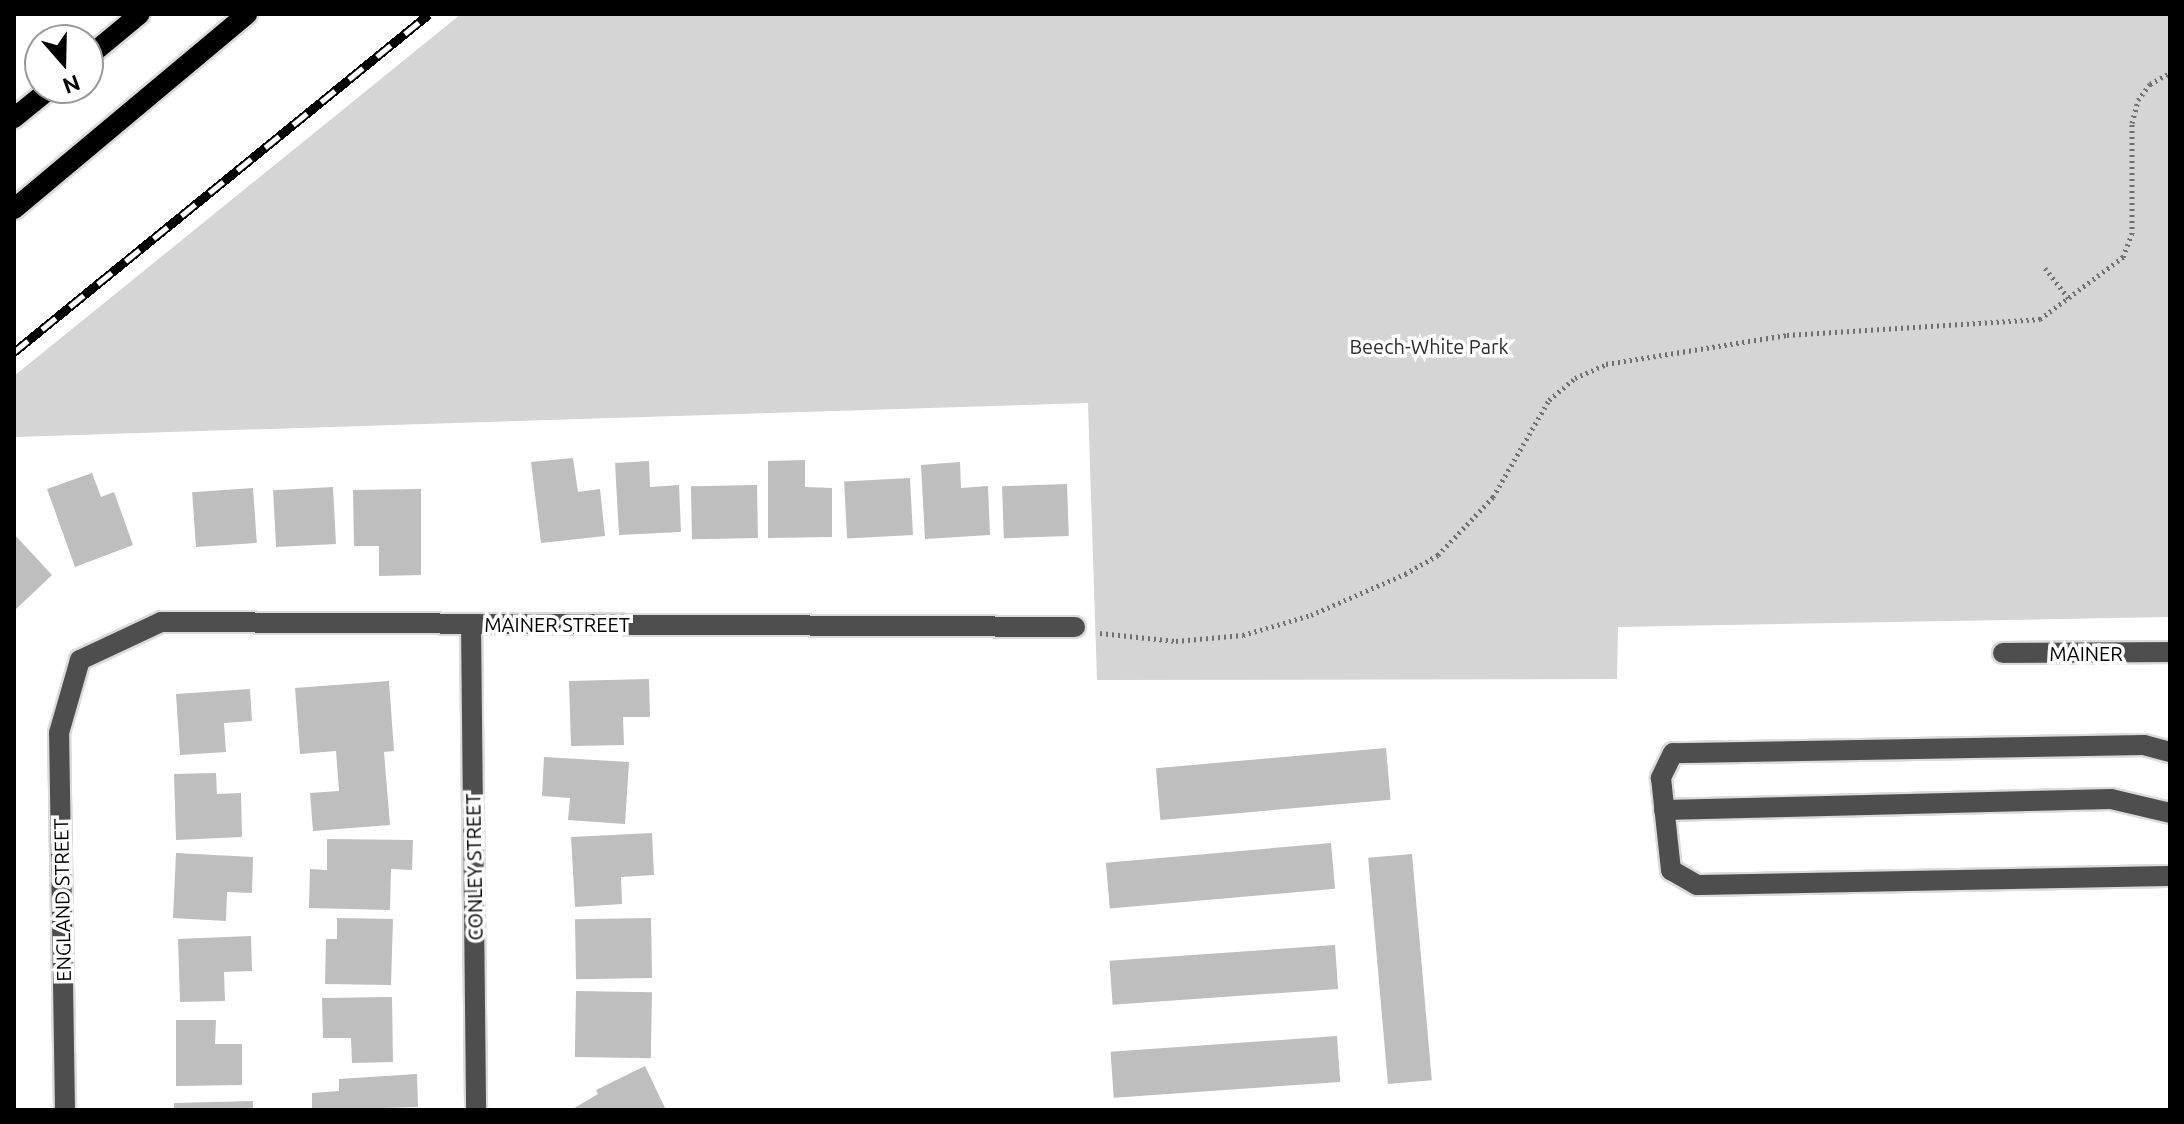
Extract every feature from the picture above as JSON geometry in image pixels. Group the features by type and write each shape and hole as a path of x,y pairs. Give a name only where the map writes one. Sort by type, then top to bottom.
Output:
{"main road":[{"path":"104,44 140,14"},
{"path":"14,209 247,14"},
{"path":"14,118 31,104"}],"street":[{"name":"MAINER STREET","path":"71,691 80,660 161,622 1075,627"},
{"name":"CONLEY STREET","path":"471,624 476,1110"},
{"name":"MAINER","path":"2003,653 2170,652"},
{"name":"ENGLAND STREET","path":"65,1110 59,733 71,691"},
{"path":"2170,752 2144,745 1673,753 1661,778 1671,870 1697,885 2170,876"},
{"path":"1664,810 2111,799 2170,813"}],"path":[{"path":"1075,627 1176,641 1243,635 1326,610 1405,574 1438,555 1493,497 1549,400 1575,378 1606,364 1787,335 2040,319 2070,300 2123,257 2132,234 2132,123 2138,100 2150,84 2170,73"},
{"path":"2045,268 2070,300"}],"green space":[{"name":"Beech-White Park","path":"461,14 2170,14 2170,617 1618,627 1617,679 1097,680 1088,403 14,437 14,376"}],"building":[{"path":"573,458 578,492 600,489 605,536 541,543 531,462"},
{"path":"805,460 805,487 832,488 832,537 768,538 768,461"},
{"path":"649,461 650,487 679,485 681,532 619,535 615,463"},
{"path":"960,462 961,488 988,486 990,535 925,539 921,465"},
{"path":"92,473 101,497 114,492 133,545 75,567 47,489"},
{"path":"910,478 913,535 847,538 844,481"},
{"path":"1067,484 1069,536 1004,538 1002,486"},
{"path":"757,485 758,538 692,539 691,486"},
{"path":"333,487 336,544 276,547 273,490"},
{"path":"253,488 257,543 196,547 192,492"},
{"path":"421,489 421,575 379,576 379,546 354,546 353,490"},
{"path":"14,534 52,575 14,611"},
{"path":"649,679 650,717 623,717 624,745 571,746 569,681"},
{"path":"389,681 394,751 384,752 390,825 313,831 310,793 339,791 336,751 300,754 295,688"},
{"path":"250,689 252,721 224,723 226,752 180,755 176,694"},
{"path":"1386,748 1391,800 1160,820 1156,768"},
{"path":"544,757 629,762 625,824 568,820 570,798 542,796"},
{"path":"216,773 217,794 241,793 242,837 176,840 174,774"},
{"path":"652,833 654,875 621,877 622,904 575,907 571,837"},
{"path":"327,839 413,840 412,870 391,869 390,910 309,908 310,869 327,870"},
{"path":"1331,843 1335,889 1110,909 1106,863"},
{"path":"176,853 253,857 252,893 227,892 226,921 173,918"},
{"path":"1412,854 1432,1080 1388,1084 1368,858"},
{"path":"337,918 393,919 391,985 325,984 326,939 337,939"},
{"path":"651,918 652,978 576,979 575,919"},
{"path":"251,936 252,971 224,972 225,1001 180,1002 178,939"},
{"path":"1335,945 1338,989 1113,1005 1110,961"},
{"path":"576,991 652,992 651,1058 575,1057"},
{"path":"392,997 393,1062 352,1063 351,1038 323,1038 322,998"},
{"path":"176,1020 216,1020 215,1044 242,1044 242,1085 176,1086"},
{"path":"1337,1036 1340,1082 1114,1098 1111,1052"},
{"path":"645,1066 666,1110 571,1110 598,1094 596,1090"},
{"path":"417,1074 418,1107 312,1110 312,1093 339,1091 339,1079"},
{"path":"253,1101 253,1110 174,1110 174,1103"}],"railway":[{"path":"14,352 429,14"}]}
